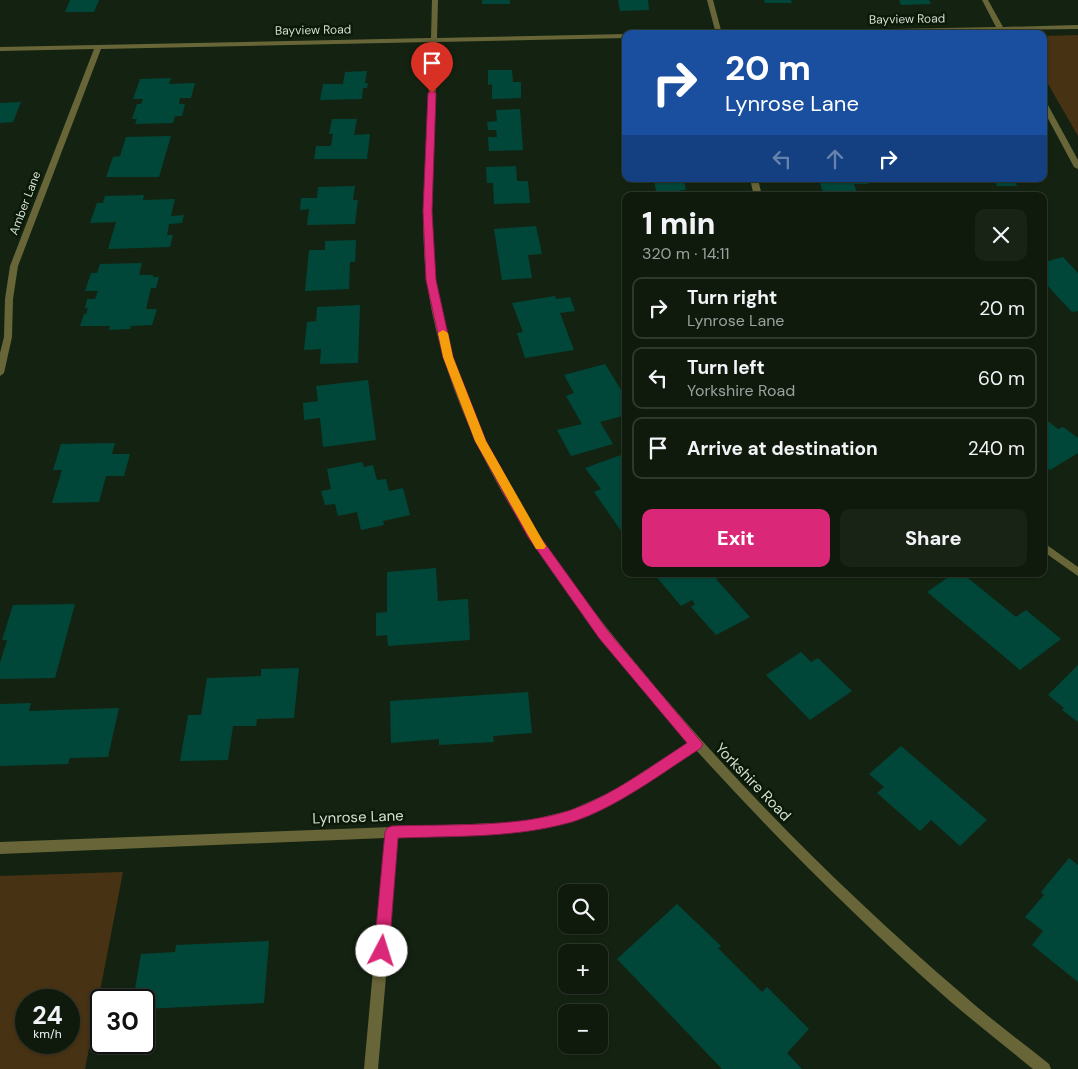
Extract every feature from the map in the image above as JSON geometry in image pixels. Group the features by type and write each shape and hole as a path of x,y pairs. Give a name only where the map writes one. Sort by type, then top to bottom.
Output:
{"street":[{"name":"Yorkshire Road","path":"435,0 428,211 431,280 448,357 480,441 532,534 604,634 696,744 786,837 944,987 1044,1069"},
{"path":"710,0 718,30"},
{"path":"985,0 1001,30"},
{"name":"Bayview Road","path":"1021,30 1078,27"},
{"name":"Bayview Road","path":"0,48 434,38 622,36"},
{"name":"Amber Lane","path":"0,373 8,337 9,299 14,266 98,47"},
{"path":"1047,110 1078,167"},
{"path":"1047,549 1078,572"},
{"name":"Lynrose Lane","path":"0,848 523,827 572,815 617,795 696,744"},
{"path":"371,1069 392,832"}],"shaded area":[{"path":"1078,35 1078,136 1047,82 1047,36"},
{"path":"123,872 100,989 90,989 90,1043 85,1069 0,1069 0,876"}],"building":[{"path":"70,0 99,0 94,12 65,12"},
{"path":"482,0 510,0 510,4 482,4"},
{"path":"618,0 648,0 649,10 620,11"},
{"path":"764,0 791,0 792,3 765,3"},
{"path":"899,0 929,0 931,4 901,5"},
{"path":"488,70 512,70 513,82 521,82 521,98 492,99 492,84 488,85"},
{"path":"367,71 365,83 368,83 367,88 363,88 362,99 320,100 323,84 343,84 345,72"},
{"path":"171,78 169,84 195,83 191,98 180,98 179,104 185,104 182,116 175,116 173,123 135,124 137,119 132,119 137,104 141,104 143,99 133,99 140,79"},
{"path":"21,102 13,122 0,123 0,103"},
{"path":"520,109 523,150 489,151 488,137 497,137 496,130 488,130 487,122 497,121 496,110"},
{"path":"332,119 357,119 354,135 370,134 367,159 314,159 316,146 331,146 333,134 329,134"},
{"path":"171,136 159,177 106,177 113,157 120,156 126,137"},
{"path":"516,166 517,181 528,181 530,203 494,204 493,183 487,183 486,167"},
{"path":"654,182 685,182 686,190 678,192 651,191 656,191"},
{"path":"820,182 869,182 869,184 854,184 857,192 823,192"},
{"path":"959,182 995,182 959,183"},
{"path":"995,182 1015,182 1017,186 997,186"},
{"path":"355,186 353,200 358,200 355,224 307,225 309,209 300,210 301,198 317,198 318,187"},
{"path":"144,195 143,200 175,199 171,216 184,215 182,223 169,224 167,235 173,235 170,247 108,249 116,222 90,223 97,203 103,203 105,196"},
{"path":"536,226 542,254 528,255 532,278 502,280 494,229"},
{"path":"356,240 355,262 350,262 349,289 305,291 309,250 325,250 325,241"},
{"path":"1063,257 1078,273 1078,311 1072,312 1047,285 1047,261"},
{"path":"142,263 139,275 159,277 156,288 151,288 146,309 157,309 152,325 109,330 110,326 80,326 88,308 85,308 87,299 95,299 98,291 85,291 91,273 97,273 100,264"},
{"path":"555,296 556,299 570,297 575,311 560,313 574,350 525,358 517,333 523,332 512,303"},
{"path":"360,305 358,363 320,364 321,349 304,350 307,322 316,321 317,307"},
{"path":"605,364 622,392 622,416 600,422 613,444 571,456 557,430 582,424 566,396 574,393 564,375"},
{"path":"368,380 376,440 323,447 320,418 304,420 303,403 318,401 316,386"},
{"path":"1047,420 1058,429 1063,427 1078,438 1078,453 1050,470 1047,468"},
{"path":"115,443 112,454 130,454 124,476 106,476 99,502 52,503 62,470 53,470 61,444"},
{"path":"621,455 622,456 622,532 594,492 601,489 585,468"},
{"path":"362,462 364,467 373,465 377,480 386,479 389,491 403,488 410,515 383,521 384,525 361,530 357,512 338,516 335,504 325,505 321,491 331,489 327,469"},
{"path":"436,568 438,601 468,599 470,640 388,646 387,635 376,636 376,613 387,612 387,572"},
{"path":"657,577 720,577 716,579 750,617 716,635 691,607 695,604 692,600 681,606"},
{"path":"949,577 967,577 1016,617 1026,610 1061,639 1020,670 927,592"},
{"path":"75,604 55,678 0,679 0,663 7,640 2,640 13,605"},
{"path":"801,652 811,662 818,658 852,691 810,720 766,675"},
{"path":"1078,665 1078,722 1062,710 1064,708 1048,695"},
{"path":"299,668 294,718 257,719 256,726 233,726 228,760 180,761 188,715 201,715 207,678 261,676 261,669"},
{"path":"528,692 532,733 493,736 494,742 439,745 439,739 391,743 390,701"},
{"path":"31,703 29,711 119,708 108,757 70,758 68,764 0,766 0,704"},
{"path":"901,746 987,820 960,846 931,820 920,831 877,793 884,787 869,774"},
{"path":"1069,858 1078,865 1078,982 1032,945 1043,931 1025,917 1044,895 1041,892"},
{"path":"677,904 721,946 718,948 762,992 767,987 809,1029 787,1053 802,1069 722,1069 617,959"},
{"path":"269,941 264,1003 155,1008 155,989 135,989 141,954 175,952 176,945"}],"slow traffic":[{"path":"443,333 448,357 480,441 540,546"}],"route":[{"path":"382,951 392,832 523,827 572,815 617,795 696,744 604,634 532,534 480,441 448,357 431,280 428,211 432,93"}]}
